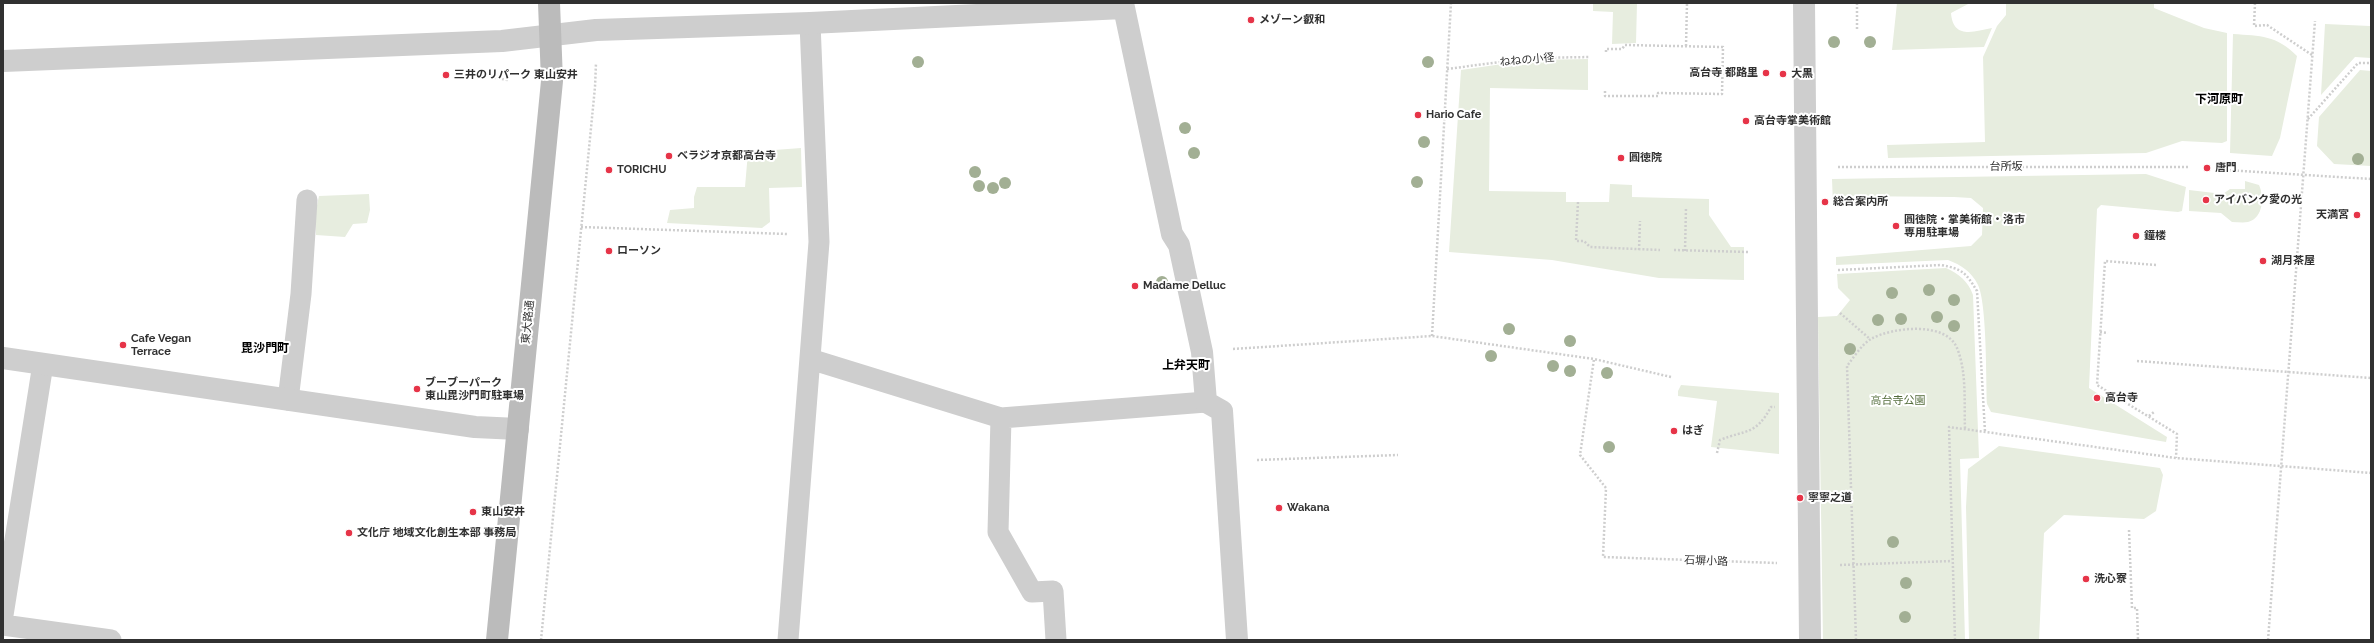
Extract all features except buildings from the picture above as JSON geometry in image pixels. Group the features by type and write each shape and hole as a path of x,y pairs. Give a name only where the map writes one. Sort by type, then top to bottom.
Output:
{"main road":[{"name":"東大路通","path":"498,640 552,81 549,3"}],"street":[{"path":"1804,3 1810,640"},
{"path":"3,61 502,41 550,34 596,30 810,23 1123,5 1172,234 1179,245 1202,352 1206,402 1222,411 1237,640"},
{"path":"3,358 288,400 475,426 518,430"}],"lane":[{"path":"788,640 819,236 810,23"},
{"path":"288,400 301,294 307,200"},
{"path":"810,359 1001,418 1206,402"},
{"path":"3,616 43,364"},
{"path":"1001,418 998,532 1032,592 1053,591 1056,640"},
{"path":"3,625 111,640"}],"path":[{"path":"1432,336 1451,3"},
{"path":"1686,3 1686,46"},
{"path":"1857,3 1857,29"},
{"path":"2255,3 2254,26 2267,25 2312,56"},
{"path":"2268,640 2287,372 2315,21"},
{"path":"1605,91 1605,96 1658,96 1658,93 1722,94 1723,47 1625,45 1622,49 1606,49 1606,54"},
{"name":"ねねの小径","path":"1447,68 1530,58 1590,56"},
{"path":"541,640 595,87 596,59"},
{"path":"2308,119 2358,63 2371,63"},
{"path":"495,78 508,80"},
{"name":"台所坂","path":"1832,167 2188,167"},
{"path":"2225,170 2371,179"},
{"path":"1578,202 1576,241 1584,241 1590,247 1660,250"},
{"path":"1685,251 1686,207"},
{"path":"1639,250 1640,221"},
{"path":"581,227 819,236"},
{"path":"1674,250 1748,252"},
{"path":"2156,265 2105,262 2097,385 2177,434 2176,458"},
{"path":"1807,271 1900,266 1941,266 1958,268 1969,278 1977,292 1985,432"},
{"path":"1842,315 1870,339"},
{"path":"1856,640 1847,366 1870,339 1887,332 1919,329 1941,331 1957,346 1963,369 1965,429"},
{"path":"2100,332 2108,333"},
{"path":"1202,352 1432,336 1594,359 1671,378"},
{"name":"石塀小路","path":"1594,359 1580,456 1606,488 1603,557 1809,565"},
{"path":"2137,361 2371,378"},
{"path":"1717,453 1720,440 1756,428 1763,421 1771,407 1780,407"},
{"path":"2148,416 2154,412"},
{"path":"1955,640 1949,427 2176,458 2371,473"},
{"path":"1225,461 1398,455"},
{"path":"2130,530 2132,608 2137,608 2138,640"},
{"path":"1843,565 1952,561"}],"green space":[{"path":"1593,3 1637,3 1636,43 1612,44 1613,12 1593,11"},
{"path":"1897,3 1970,3 1951,13 1956,27 1965,32 1992,28 1984,47 1892,50"},
{"path":"2006,3 2154,3 2154,8 2204,28 2227,33 2227,141 2222,143 2182,141 2146,153 1888,158 1887,145 1985,142 1983,57 1997,26 2006,15"},
{"path":"2325,24 2370,26 2371,58 2355,57 2321,95"},
{"path":"2233,34 2260,36 2275,40 2297,56 2280,138 2272,156 2230,153"},
{"path":"1588,59 1588,90 1490,88 1489,191 1566,192 1566,202 1609,202 1610,184 1632,185 1632,197 1709,199 1709,215 1731,247 1744,247 1744,280 1659,278 1552,260 1449,252 1461,70 1530,60"},
{"path":"2360,70 2371,71 2371,166 2334,164 2317,146 2319,117"},
{"path":"801,148 802,187 769,188 770,222 762,228 667,223 670,210 694,208 694,197 697,187 745,187 748,152"},
{"path":"2146,174 2186,187 2182,211 2178,212 2101,205 2097,209 2089,388 2167,437 2166,442 1991,412 1987,404 1985,324 1981,295 1978,285 1972,276 1957,264 1948,260 1836,265 1836,257 1971,246 1982,235 1983,208 1971,198 1954,197 1844,196 1843,205 1833,205 1832,179"},
{"path":"2245,181 2259,185 2261,190 2262,200 2260,211 2253,220 2248,222 2232,222 2221,213 2189,211 2189,190 2223,194 2230,189 2245,189"},
{"path":"369,194 370,210 367,223 353,224 345,237 316,235 315,215 319,196"},
{"name":"高台寺公園","path":"1946,268 1962,278 1973,295 1979,458 1960,459 1965,640 1823,640 1818,317 1837,316 1850,300 1838,288 1837,274"},
{"path":"1681,385 1779,393 1779,454 1711,447 1717,401 1678,396 1678,391"},
{"path":"1999,446 2160,468 2163,475 2156,511 2144,519 2064,515 2044,533 2039,640 1969,640 1966,507 1968,469"}],"place":[{"name":"メゾーン叡和","path":"1251,20"},
{"name":"高台寺 都路里","path":"1766,73"},
{"name":"大黒","path":"1783,74"},
{"name":"三井のリパーク 東山安井","path":"446,75"},
{"name":"Hario Cafe","path":"1418,115"},
{"name":"高台寺掌美術館","path":"1746,121"},
{"name":"ベラジオ京都高台寺","path":"669,156"},
{"name":"圓徳院","path":"1621,158"},
{"name":"唐門","path":"2207,168"},
{"name":"TORICHU","path":"609,170"},
{"name":"アイバンク愛の光","path":"2206,200"},
{"name":"総合案内所","path":"1825,202"},
{"name":"天満宮","path":"2357,215"},
{"name":"圓徳院・掌美術館・洛市 専用駐車場","path":"1896,226"},
{"name":"鐘楼","path":"2136,236"},
{"name":"ローソン","path":"609,251"},
{"name":"湖月茶屋","path":"2263,261"},
{"name":"Madame Delluc","path":"1135,286"},
{"name":"Cafe Vegan Terrace","path":"123,345"},
{"name":"ブーブーパーク 東山毘沙門町駐車場","path":"417,389"},
{"name":"高台寺","path":"2097,398"},
{"name":"はぎ","path":"1674,431"},
{"name":"寧寧之道","path":"1800,498"},
{"name":"Wakana","path":"1279,508"},
{"name":"東山安井","path":"473,512"},
{"name":"文化庁 地域文化創生本部 事務局","path":"349,533"},
{"name":"洗心寮","path":"2086,579"}],"district":[{"name":"下河原町","path":"2219,99"},
{"name":"毘沙門町","path":"265,348"},
{"name":"上弁天町","path":"1186,365"}]}
